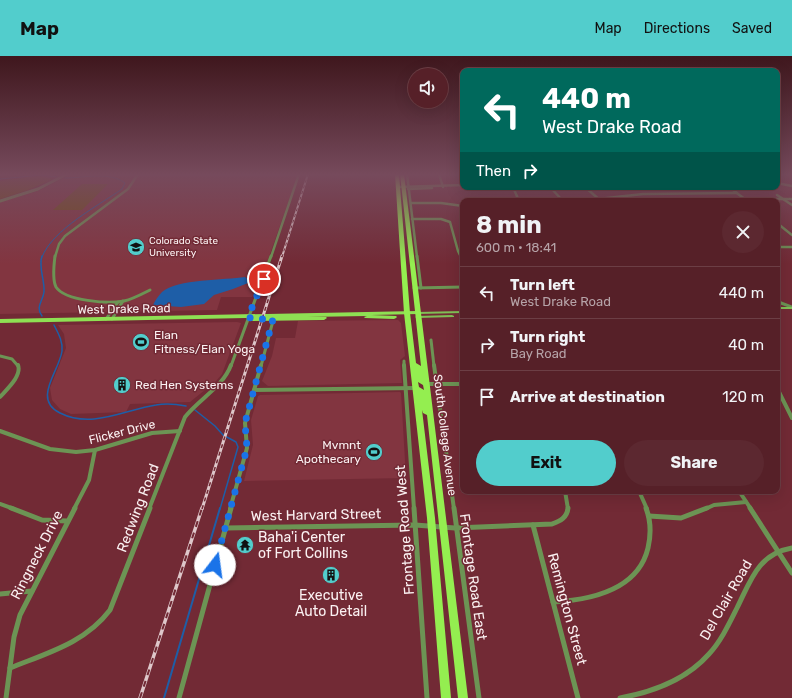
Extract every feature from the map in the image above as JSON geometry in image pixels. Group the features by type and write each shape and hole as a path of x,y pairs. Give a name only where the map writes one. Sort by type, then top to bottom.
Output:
{"highway":[{"name":"South College Avenue","path":"399,204 407,314 432,526 446,698"},
{"name":"South College Avenue","path":"407,204 417,315 427,384 463,698"},
{"path":"399,211 407,217"},
{"path":"413,364 418,367 421,382 427,384"},
{"path":"416,388 421,390 425,411 430,414"}],"main road":[{"path":"780,308 792,308"},
{"path":"417,315 460,312"},
{"path":"338,316 359,313 460,316"},
{"name":"West Drake Road","path":"0,321 248,317 253,319 274,317 407,314"},
{"name":"West Drake Road","path":"274,317 308,318 338,316"}],"street":[{"path":"108,204 65,235 57,245 54,254 55,285 59,292 76,298 118,302 150,290"},
{"name":"Redwing Road","path":"10,668 83,637 98,624 110,610 186,417 192,408 219,384 228,373 248,317 259,292 289,204"},
{"path":"411,204 421,288"},
{"path":"448,204 460,206"},
{"path":"407,217 413,219 441,219 450,222 460,255"},
{"path":"781,226 792,235"},
{"path":"780,247 792,247"},
{"path":"414,288 460,287"},
{"path":"109,319 123,301"},
{"path":"109,319 118,302"},
{"path":"780,302 792,308"},
{"path":"179,698 247,448 245,423 274,317"},
{"name":"Frontage Road East","path":"431,340 479,698"},
{"path":"0,356 13,359 19,368 15,378 0,397"},
{"name":"Frontage Road West","path":"404,361 427,698"},
{"path":"427,384 460,384"},
{"path":"254,390 416,388"},
{"path":"780,394 792,418"},
{"name":"Flicker Drive","path":"0,431 57,451 76,452 95,450 146,435 180,432"},
{"name":"Ringneck Drive","path":"6,698 16,625 92,472 95,450"},
{"name":"West Harvard Street","path":"226,528 416,524 456,528 552,524 558,523 567,513 569,505 566,494"},
{"path":"553,602 569,602 590,598 615,589 626,581 640,567 648,548 650,537 649,516 640,494"},
{"path":"741,494 792,573"},
{"path":"649,516 681,518 695,514 714,505 746,502"},
{"path":"0,504 42,520 67,521"},
{"name":"Remington Street","path":"533,525 578,698"},
{"name":"Del Clair Road","path":"620,698 644,693 661,687 691,670 704,660 716,646 725,631 755,571 767,558 778,552 792,548"},
{"path":"0,594 32,591"}],"shaded area":[{"name":"Colorado State University","path":"0,204 288,204 257,291 252,297 221,297 217,310 0,314"},
{"path":"60,204 88,204 82,210 53,210"},
{"path":"398,320 401,323 405,356 400,360 402,383 268,386 262,381 272,356 276,338 295,338 298,321"},
{"path":"241,323 222,374 216,381 190,402 130,404 126,412 71,414 60,409 52,400 50,388 66,348 64,334 58,325"},
{"path":"400,392 406,478 244,481 253,445 251,420 258,396"}],"water":[{"path":"245,277 250,281 248,283 214,295 204,304 181,307 153,305 162,292 178,285 190,282"}],"waterway":[{"path":"42,257 56,237 77,219 100,204"},
{"path":"42,256 41,269 44,292 39,310 42,316"},
{"path":"54,325 61,340 62,351 49,385 48,400 52,407 60,413 72,417 96,419 160,404 186,406"},
{"path":"195,410 215,426 223,435 236,442 238,447 220,509"},
{"path":"164,698 220,508"}],"railway":[{"path":"282,257 299,204"},
{"path":"202,509 282,256"},
{"path":"140,698 202,508"}],"place":[{"name":"Colorado State University","path":"136,247"},
{"name":"Elan Fitness/Elan Yoga","path":"141,342"},
{"name":"Red Hen Systems","path":"122,385"},
{"name":"Mvmnt Apothecary","path":"374,452"},
{"name":"Baha'i Center of Fort Collins","path":"245,545"},
{"name":"Executive Auto Detail","path":"331,575"}],"route":[{"path":"215,565 247,448 248,443 245,423 266,350 273,319 253,319 248,317 264,279"}]}
